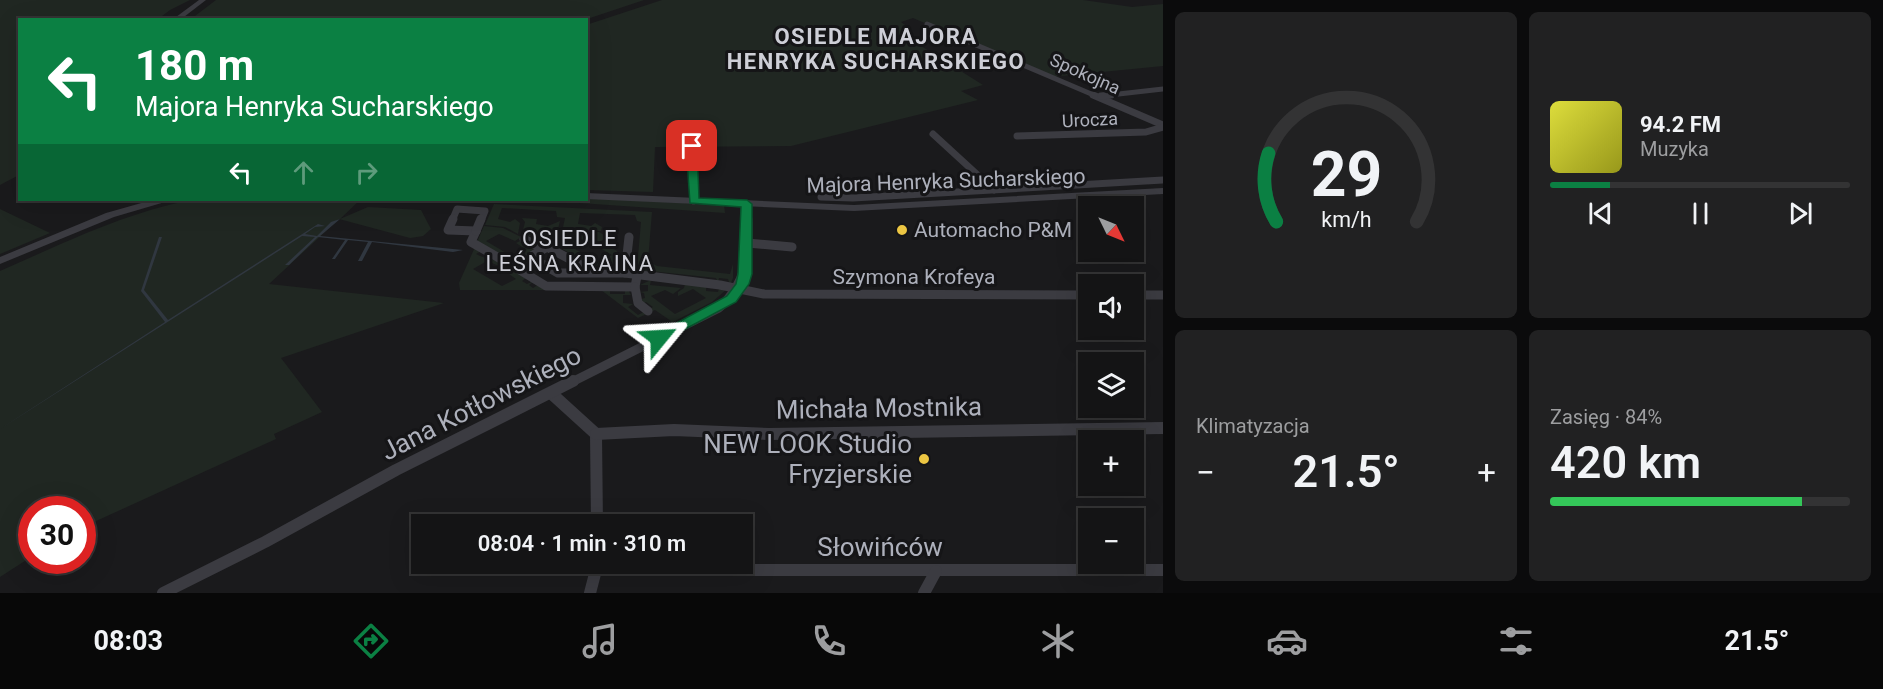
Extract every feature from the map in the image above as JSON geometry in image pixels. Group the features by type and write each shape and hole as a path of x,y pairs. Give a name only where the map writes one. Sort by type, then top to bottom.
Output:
{"street":[{"path":"178,18 203,0"},
{"name":"Spokojna","path":"927,24 1099,96 1163,126"},
{"path":"1099,96 1163,89"},
{"name":"Urocza","path":"1017,136 1146,132 1163,126"},
{"name":"Majora Henryka Sucharskiego","path":"933,134 994,190"},
{"path":"692,146 694,201"},
{"name":"Majora Henryka Sucharskiego","path":"821,197 853,198 1163,180"},
{"name":"Majora Henryka Sucharskiego","path":"588,196 854,207 1163,191"},
{"path":"0,261 110,215 158,201"},
{"path":"739,290 744,277 747,204"},
{"path":"476,231 448,230 457,209 485,211 476,231 471,242 552,287 635,287"},
{"path":"625,273 629,237"},
{"path":"524,239 543,249"},
{"path":"747,243 792,248"},
{"path":"513,266 547,247 596,274"},
{"name":"Szymona Krofeya","path":"530,257 558,273 625,273 720,285 776,295 1078,295"},
{"path":"637,276 635,287 638,303 648,311"},
{"name":"Jana Kotłowskiego","path":"163,593 265,542 396,470 552,394 718,308 739,290"},
{"path":"1144,295 1163,295"},
{"path":"552,394 596,434 597,514"},
{"name":"Michała Mostnika","path":"596,434 674,430 769,434 962,429 1163,428"},
{"name":"Słowińców","path":"753,569 1163,570"},
{"path":"924,593 936,571"},
{"path":"590,593 595,574"}],"shaded area":[{"path":"0,0 190,0 159,18 18,18 18,176 0,185"},
{"path":"216,0 644,0 588,19 192,18"},
{"path":"662,0 1083,0 1132,7 1163,4 1163,66 1051,77 913,18 901,22 912,30 910,39 983,85 961,91 978,100 791,146 655,147 653,192 588,190 588,24"},
{"path":"588,198 724,205 725,213 551,201 588,201"},
{"path":"187,201 359,201 340,219 368,207 421,210 431,229 423,236 410,238 339,219 269,284 444,303 281,358 322,412 274,434 276,439 96,521 96,496 18,496 18,565 0,577 0,271 70,240 142,213"},
{"path":"494,204 652,212 648,261 657,266 730,274 733,264 733,278 730,285 728,279 719,278 718,283 716,278 641,270 640,274 633,268 631,269 630,267 637,268 641,222 637,221 635,215 580,213 578,224 591,226 595,223 602,227 601,231 566,229 563,227 565,218 557,217 556,211 502,208 498,219 510,222 515,219 520,223 518,234 505,227 485,225"},
{"path":"0,209 50,233 0,254"},
{"path":"522,218 537,219 536,224 548,226 560,221 558,229 540,238 533,235 527,237 522,234 525,222"},
{"path":"340,219 320,236 463,250 453,252 372,242 362,261 358,261 368,242 348,240 335,259 332,259 345,240 318,237 289,265 285,265 315,237 302,236 0,429 165,322 141,291 159,237 162,237 144,290 168,320 318,224 325,226 315,227 305,234 317,236 331,222"},
{"path":"484,226 503,228 521,237 515,241 499,234 486,241 513,257 527,250 516,243 520,241 535,250 512,262 477,242"},
{"path":"563,230 599,232 608,237 595,244 581,239 569,246 599,262 612,255 600,248 603,243 617,251 612,271 612,267 600,266 599,271 550,243 543,246 548,243 543,240"},
{"path":"475,247 481,251 476,254 508,266 504,268 487,261 473,269 502,286 516,279 505,271 511,268 526,278 522,281 527,284 534,281 529,285 533,288 538,285 610,290 610,294 625,294 625,290 628,290 631,295 623,295 623,303 633,304 628,307 638,315 653,307 646,302 643,304 641,299 645,298 644,293 640,292 648,291 648,285 640,285 651,280 650,285 681,288 673,294 665,290 651,296 675,314 706,298 693,289 678,296 678,292 684,288 685,284 706,286 706,291 718,292 719,288 727,289 712,302 669,324 671,321 655,310 638,318 601,290 460,290 459,283"}],"place":[{"name":"Automacho P&M","path":"902,230"},
{"name":"NEW LOOK Studio Fryzjerskie","path":"924,459"}],"district":[{"name":"OSIEDLE MAJORA HENRYKA SUCHARSKIEGO","path":"876,48"},
{"name":"OSIEDLE LEŚNA KRAINA","path":"570,250"}],"route":[{"path":"659,338 731,299 739,290 745,274 747,204 694,201 692,146"}]}
